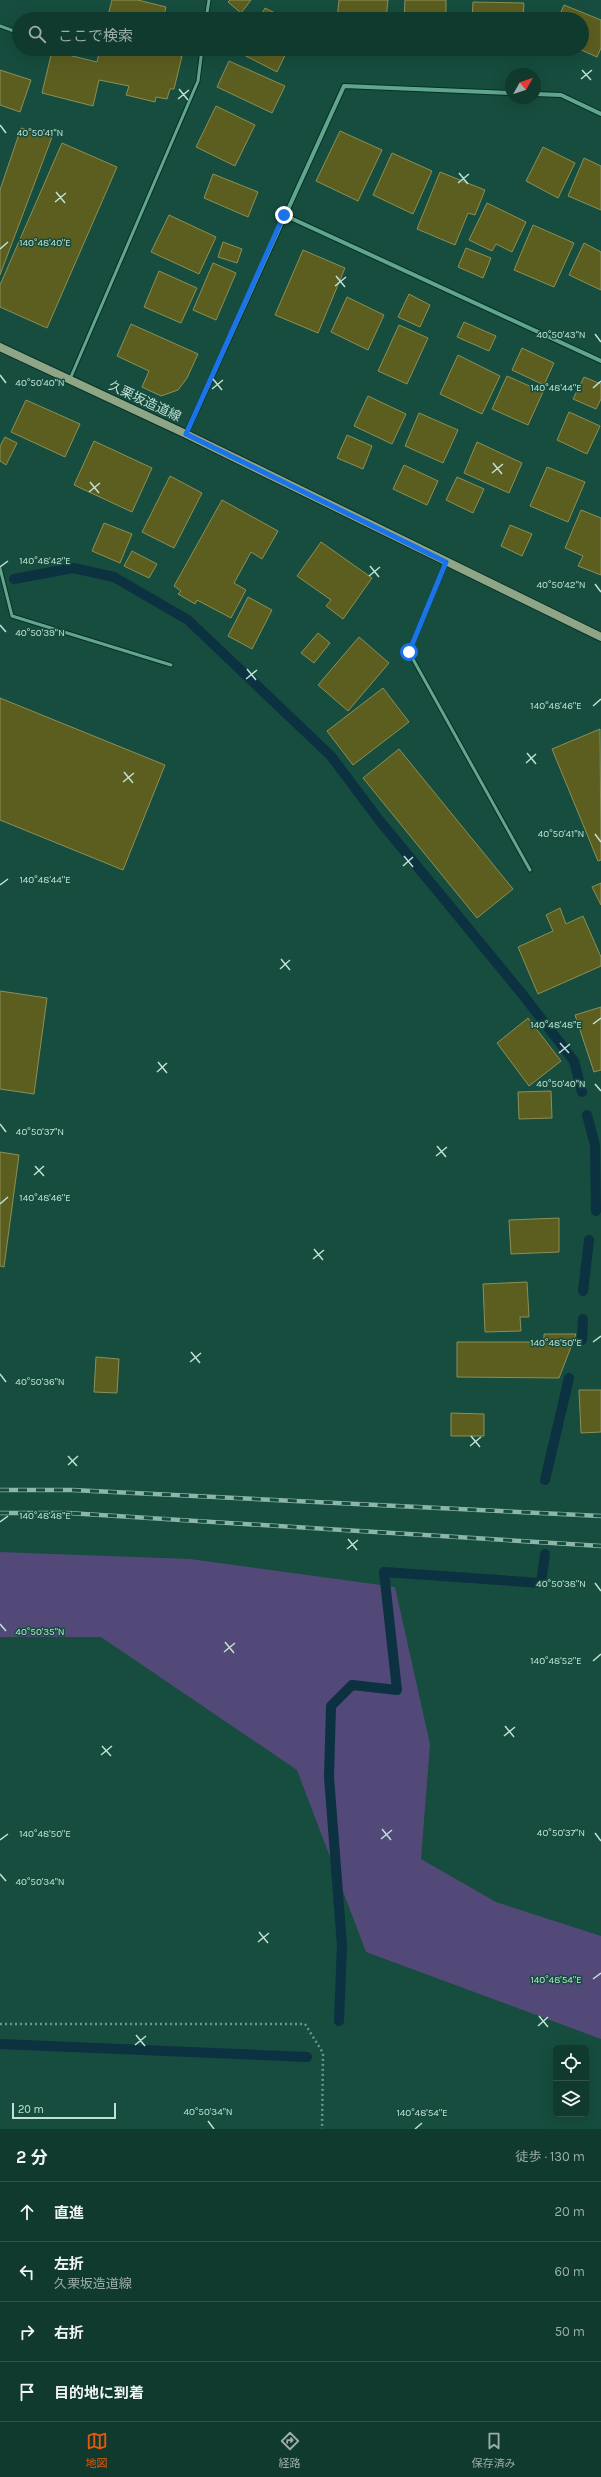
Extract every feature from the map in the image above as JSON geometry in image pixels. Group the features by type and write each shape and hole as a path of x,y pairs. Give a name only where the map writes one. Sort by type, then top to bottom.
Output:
{"main road":[{"name":"久栗坂造道線","path":"0,347 186,434 601,637"}],"street":[{"path":"186,434 284,215 344,86 505,93"},
{"path":"541,94 561,95 601,114"},
{"path":"284,215 601,361"}],"lane":[{"path":"207,12 209,0"},
{"path":"0,26 12,30"},
{"path":"70,379 198,81 201,56"},
{"path":"446,562 409,652 530,870"},
{"path":"0,568 12,616 171,665"}],"path":[{"path":"0,2024 305,2024 322,2053 322,2129"}],"shaded area":[{"path":"0,1552 190,1559 395,1587 430,1744 421,1859 496,1902 601,1936 601,2039 366,1952 297,1770 101,1637 0,1637"}],"building":[{"path":"112,0 138,0 166,7 165,12 109,12"},
{"path":"230,0 251,0 242,12 228,2"},
{"path":"339,0 388,0 387,12 338,12"},
{"path":"405,0 446,0 446,12 404,12"},
{"path":"473,2 524,3 523,12 472,12"},
{"path":"564,5 581,12 561,12"},
{"path":"265,8 273,12 263,12"},
{"path":"589,15 601,20 601,48 597,57 589,53"},
{"path":"51,56 72,56 97,62 98,56 182,56 174,89 170,89 167,99 156,97 155,102 126,95 129,86 99,80 93,106 42,93"},
{"path":"246,56 285,56 277,72"},
{"path":"229,61 285,86 272,113 217,87"},
{"path":"0,70 31,80 20,112 0,105"},
{"path":"216,106 255,125 235,166 196,147"},
{"path":"21,128 52,137 0,275 0,190"},
{"path":"340,131 382,150 358,201 316,181"},
{"path":"62,143 117,167 47,328 0,307 0,285"},
{"path":"543,147 575,163 558,198 526,181"},
{"path":"392,153 432,171 413,214 373,195"},
{"path":"584,158 601,166 601,210 568,196"},
{"path":"440,172 485,190 475,215 468,213 455,245 417,229"},
{"path":"213,174 258,192 248,217 204,198"},
{"path":"487,203 526,222 512,252 496,244 492,251 469,240"},
{"path":"169,215 216,237 199,274 151,252"},
{"path":"533,225 574,243 554,287 514,270"},
{"path":"223,242 242,249 237,263 218,257"},
{"path":"584,243 601,252 601,290 569,275"},
{"path":"466,248 491,258 483,278 458,267"},
{"path":"303,250 345,268 318,333 275,315"},
{"path":"213,263 236,273 216,320 193,310"},
{"path":"159,271 197,288 181,323 144,307"},
{"path":"409,294 430,305 420,327 398,317"},
{"path":"347,297 384,315 368,350 331,332"},
{"path":"464,322 496,336 489,351 457,337"},
{"path":"131,324 198,354 187,378 178,390 161,396 142,387 149,371 117,356"},
{"path":"399,325 428,338 407,384 378,371"},
{"path":"522,348 554,363 544,385 512,370"},
{"path":"458,355 500,376 482,414 440,394"},
{"path":"507,376 543,392 528,425 492,409"},
{"path":"584,377 601,384 601,399 596,409 573,399"},
{"path":"368,396 406,414 392,444 354,426"},
{"path":"26,400 80,424 65,457 11,432"},
{"path":"569,412 600,426 587,454 557,440"},
{"path":"419,413 458,430 443,463 405,446"},
{"path":"347,435 372,446 363,469 337,458"},
{"path":"5,437 17,443 6,465 0,461 0,446"},
{"path":"94,441 152,468 132,512 74,485"},
{"path":"477,442 522,463 509,493 464,473"},
{"path":"404,465 438,481 427,505 393,489"},
{"path":"547,467 585,482 568,522 530,506"},
{"path":"170,476 202,493 174,548 142,532"},
{"path":"457,477 484,489 473,513 446,500"},
{"path":"222,500 278,531 262,559 251,552 234,583 246,590 231,618 197,600 195,604 178,594 181,591 174,586"},
{"path":"581,510 601,518 601,575 578,566 583,556 565,548"},
{"path":"104,523 132,534 120,563 92,551"},
{"path":"510,525 532,534 522,556 501,546"},
{"path":"321,542 372,578 343,619 326,606 331,600 297,576"},
{"path":"132,551 157,564 149,578 124,566"},
{"path":"248,597 272,610 252,649 228,636"},
{"path":"318,633 330,643 314,663 301,653"},
{"path":"359,637 389,663 348,711 318,685"},
{"path":"383,688 409,722 353,765 327,731"},
{"path":"0,698 165,765 123,870 0,820"},
{"path":"600,729 601,860 598,861 552,749"},
{"path":"399,749 513,889 477,918 363,778"},
{"path":"601,883 601,905 592,887"},
{"path":"560,908 566,924 583,916 601,957 601,966 538,994 518,947 553,931 546,915"},
{"path":"0,991 47,998 34,1094 0,1089"},
{"path":"601,1007 601,1070 594,1072 575,1015"},
{"path":"528,1018 561,1061 529,1086 497,1043"},
{"path":"551,1091 552,1118 519,1119 518,1092"},
{"path":"0,1152 19,1155 4,1267 0,1266"},
{"path":"559,1218 559,1252 511,1254 509,1220"},
{"path":"527,1282 529,1317 520,1317 521,1331 485,1332 483,1284"},
{"path":"544,1334 576,1334 559,1378 457,1377 457,1342 544,1342"},
{"path":"96,1357 119,1359 117,1393 94,1392"},
{"path":"579,1390 601,1390 601,1432 581,1433"},
{"path":"451,1413 484,1414 484,1436 451,1436"}],"waterway":[{"path":"14,579 73,568 114,577 188,620 331,756 379,820 523,995 574,1061 582,1092"},
{"path":"587,1115 595,1145 596,1211"},
{"path":"583,1291 589,1240"},
{"path":"582,1340 583,1319"},
{"path":"545,1480 569,1378"},
{"path":"339,2021 342,1945 329,1777 331,1706 352,1685 397,1690 384,1572 541,1583 545,1554"},
{"path":"0,2044 307,2057"}],"railway":[{"path":"0,1490 72,1490 601,1516"},
{"path":"0,1513 68,1513 601,1546"}],"route":[{"path":"284,215 186,434 446,562 409,652"}]}
